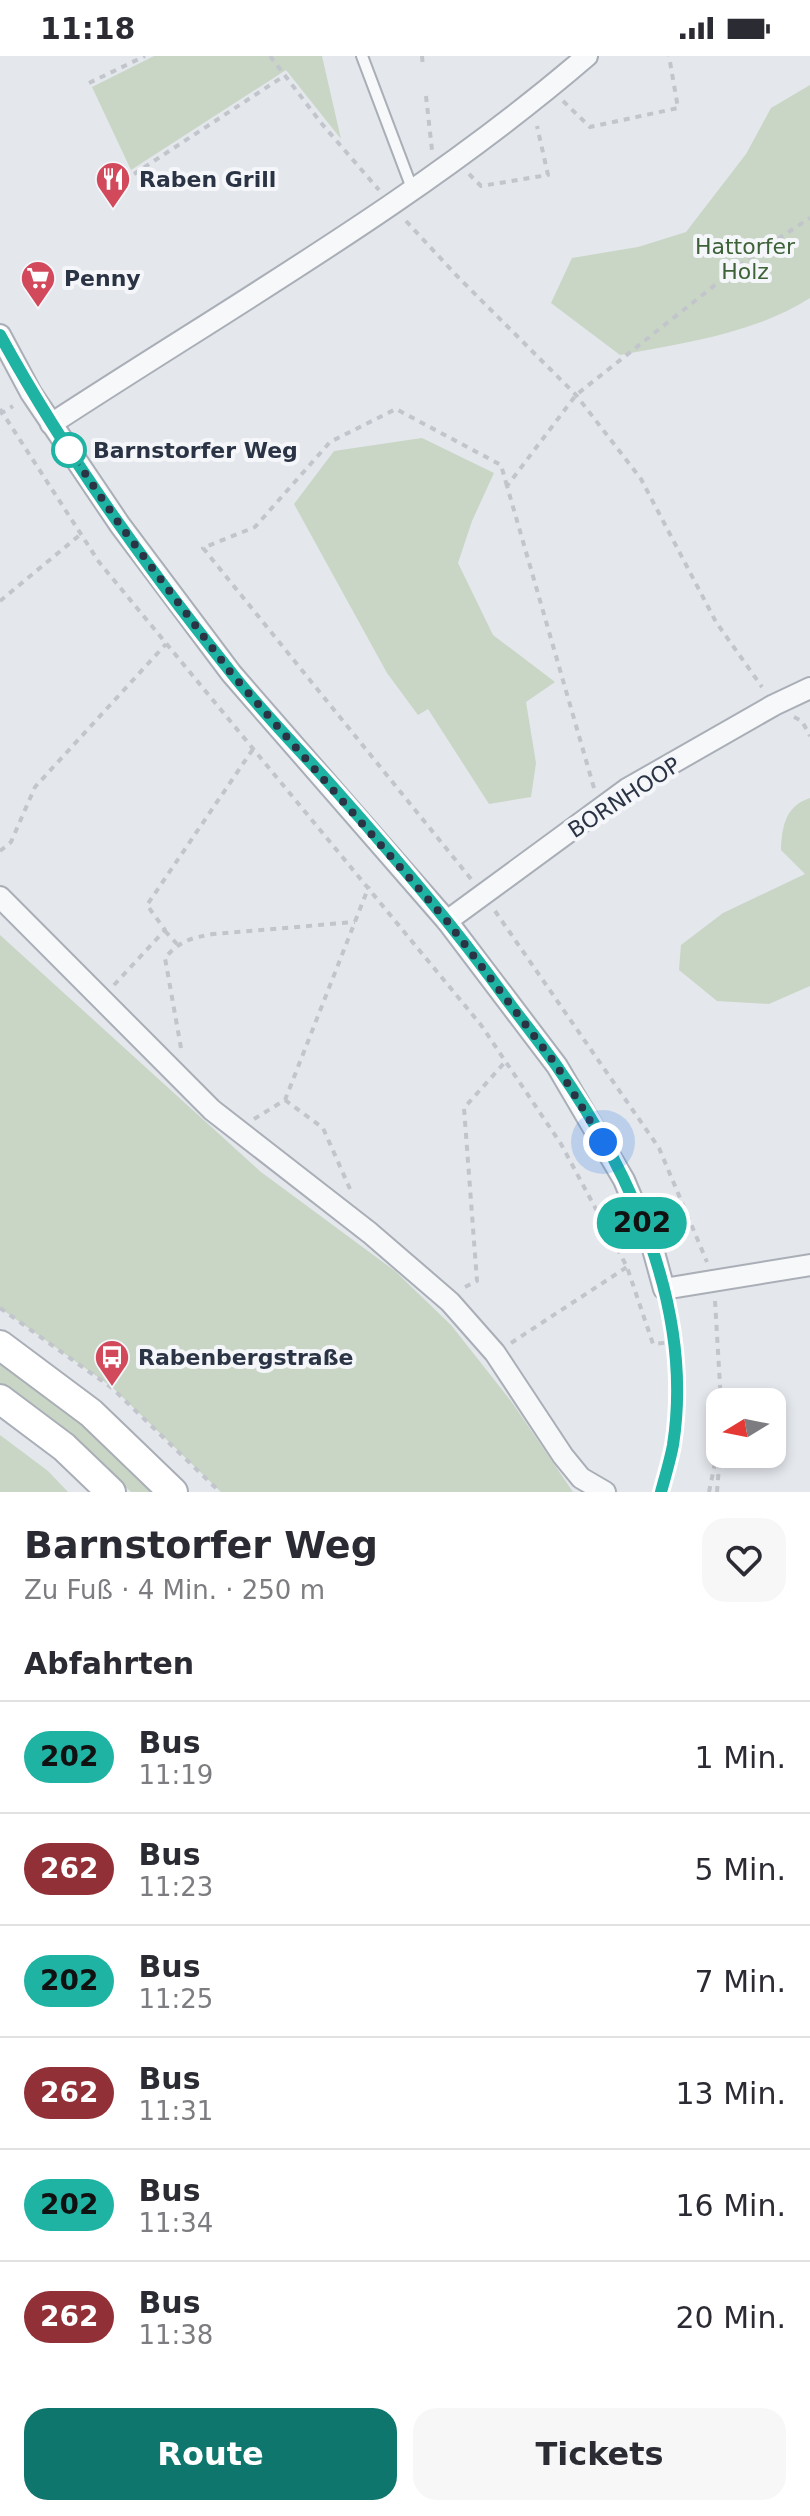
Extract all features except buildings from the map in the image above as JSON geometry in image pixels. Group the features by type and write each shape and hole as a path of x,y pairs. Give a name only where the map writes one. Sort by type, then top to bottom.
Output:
{"main road":[{"path":"0,1345 91,1413 173,1492"},
{"path":"0,1399 64,1447 111,1492"}],"street":[{"path":"51,424 413,191 455,162 587,56"},
{"path":"0,335 51,424 120,525 231,673 447,921 557,1066 624,1180 653,1249 664,1289 810,1265"},
{"name":"BORNHOOP","path":"447,921 627,789 774,705 810,688"},
{"path":"0,897 212,1110 370,1233 445,1298 495,1353 581,1478 605,1492"}],"lane":[{"path":"362,56 413,191"}],"path":[{"path":"89,83 145,56"},
{"path":"270,56 392,205 457,276 576,395 641,479 716,622 774,705"},
{"path":"422,56 423,67"},
{"path":"550,88 590,127 678,108 669,56"},
{"path":"134,174 284,76"},
{"path":"426,96 434,176"},
{"path":"455,162 481,186 548,175 531,103"},
{"path":"507,486 576,395 753,255 810,218"},
{"path":"0,409 99,562 481,1025 561,1144 627,1267 653,1344 673,1342"},
{"path":"600,809 501,465 396,409 330,442 255,527 203,548 484,894 659,1148 714,1281 720,1388"},
{"path":"0,601 81,534"},
{"path":"0,851 11,842 35,787 166,644"},
{"path":"177,944 147,905 253,749"},
{"path":"237,1129 285,1100 369,886"},
{"path":"188,1086 165,958 177,944 213,934 355,922"},
{"path":"101,999 165,930"},
{"path":"445,1298 477,1281 464,1108 506,1061"},
{"path":"285,1100 323,1128 352,1194"},
{"path":"495,1353 540,1327 627,1267"},
{"path":"709,1492 714,1468"},
{"path":"717,1492 719,1468"}],"green space":[{"path":"154,56 322,56 341,139 286,70 131,170 92,87"},
{"name":"Hattorfer Holz","path":"810,85 810,298 743,328 620,355 551,303 572,258 638,247 686,232 746,154 771,108"},
{"path":"422,438 494,473 472,521 458,563 493,635 555,682 526,702 536,763 531,797 489,804 428,709 418,715 387,673 294,504 334,451"},
{"path":"810,798 810,986 769,1004 717,1001 679,970 681,945 723,913 805,874 781,850 786,818 795,806"},
{"path":"0,935 261,1172 395,1271 451,1325 511,1401 573,1492 221,1492 112,1387 0,1308"},
{"path":"0,1363 87,1428 154,1492 131,1492 78,1441 0,1383"},
{"path":"0,1435 48,1471 68,1492 0,1492"}],"bus line":[{"name":"202","path":"0,335 31,393 120,525 231,673 447,921 557,1066 592,1123 624,1180 653,1249 664,1289 677,1389 673,1446 661,1492"}],"place":[{"name":"Raben Grill","path":"113,210"},
{"name":"Penny","path":"38,309"},
{"name":"Barnstorfer Weg","path":"69,450"},
{"name":"Rabenbergstraße","path":"112,1388"}],"route":[{"path":"69,450 120,525 231,673 447,921 557,1066 603,1142"}]}
